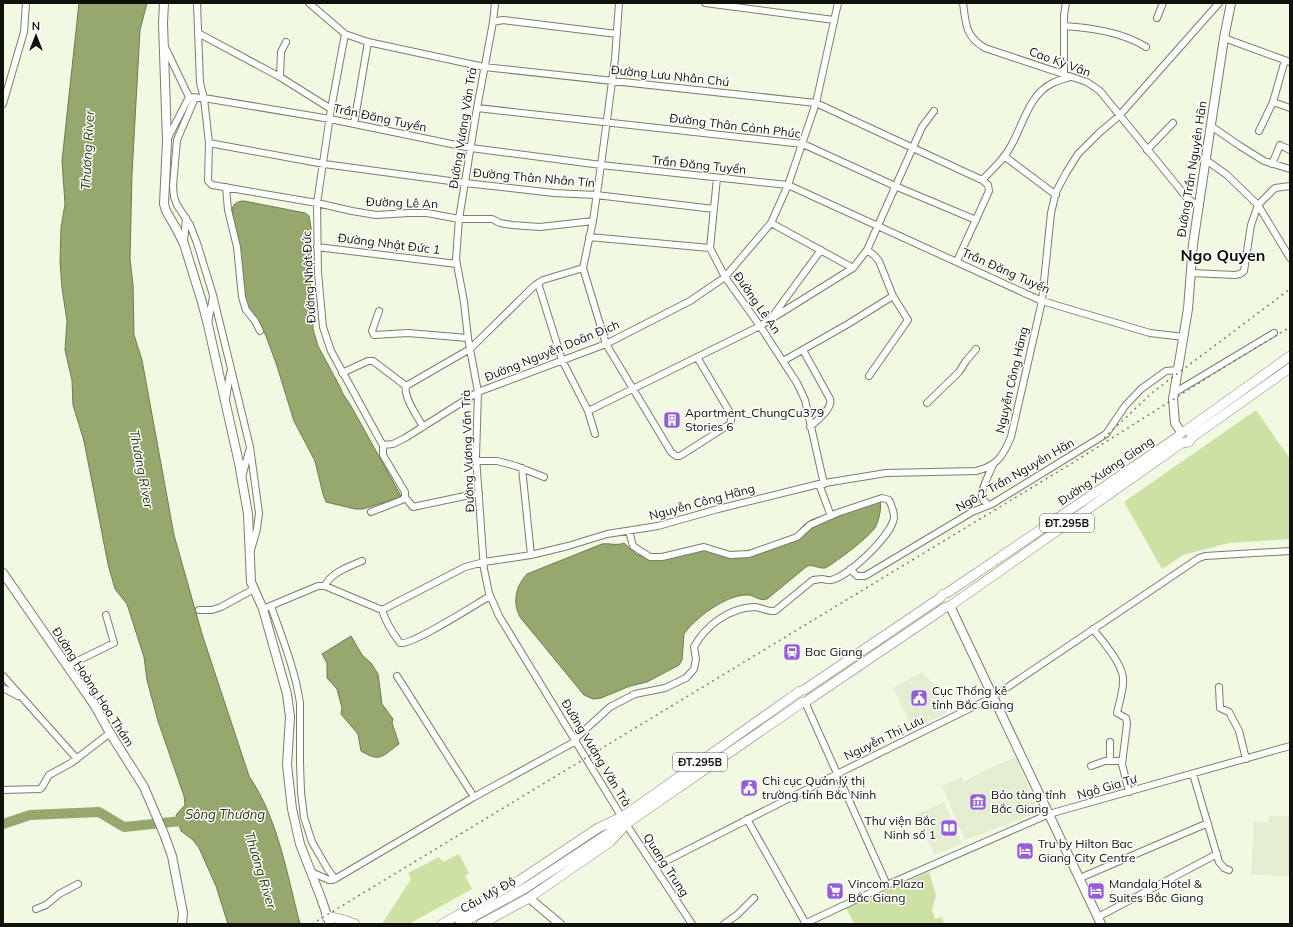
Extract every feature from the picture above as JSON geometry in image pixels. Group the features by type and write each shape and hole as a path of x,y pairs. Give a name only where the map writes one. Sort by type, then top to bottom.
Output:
{"main road":[{"name":"Đường Xương Giang","path":"624,821 949,605 1290,356"},
{"path":"1182,436 1187,443 1191,438 1290,368"},
{"name":"Đường Xương Giang","path":"527,887 606,835 801,692 1182,436"},
{"path":"944,595 953,597 949,605"},
{"path":"801,692 798,700 806,701"},
{"path":"481,924 528,898 610,842 624,821"},
{"path":"442,924 520,880 598,828 624,821"},
{"name":"Cầu Mỹ Độ","path":"460,924 527,887"},
{"path":"338,918 348,924"},
{"path":"328,920 338,918 355,924"}],"street":[{"path":"3,104 24,32 26,3"},
{"path":"164,3 167,141 164,204 166,211 184,244 208,325 226,403 248,514 251,551 250,569 252,582 254,589 267,608 289,659 298,689 300,703 301,792 304,817 312,842 327,868 336,879"},
{"path":"197,3 200,83 204,98 210,143"},
{"name":"Đường Lưu Nhân Chú","path":"309,3 345,34 368,42 484,67 816,103 982,180"},
{"name":"Đường Vương Văn Trà","path":"495,3 459,219 456,259 478,392 477,461 484,562 490,596 499,616 624,821"},
{"path":"619,3 615,59 601,165 583,268 606,344 671,452 676,456 680,456 730,424 732,420 732,416 697,357"},
{"path":"705,3 740,5 834,20"},
{"name":"Đường Nguyễn Doãn Địch","path":"478,392 606,344 690,301 724,277 771,223 788,185 816,103 838,3"},
{"name":"Cao Kỳ Vân","path":"963,3 966,24 970,36 985,48 1087,82 1100,91 1187,198 1194,203 1200,204"},
{"path":"958,261 990,191 988,185 982,180 1012,145 1036,97 1044,88 1067,76 1064,26 1066,3"},
{"path":"1158,18 1163,3"},
{"name":"Nguyễn Công Hãng","path":"382,610 465,567 484,562 530,555 568,546 607,534 658,526 718,509 822,484 863,476 886,473 976,471 988,468 994,464 998,461 1006,449 1011,437 1042,301 1051,213 1056,195 1066,173 1078,154 1119,116 1219,3"},
{"name":"Đường Trần Nguyên Hãn","path":"1182,436 1175,423 1173,399 1188,309 1193,244 1224,38 1231,3"},
{"path":"493,22 503,20 617,34"},
{"path":"1064,26 1098,30 1124,36 1146,47"},
{"path":"198,33 280,77 331,109"},
{"name":"Đường Nhật Đức","path":"345,34 331,109 317,203 318,273 323,328 331,351 342,374 383,445 383,455 405,492 405,497"},
{"path":"1224,38 1287,61 1273,102 1259,131"},
{"path":"280,77 281,52 286,42"},
{"path":"354,124 368,42"},
{"path":"164,45 192,97 177,140 173,186 175,201 190,225 213,295 250,447 259,512 257,529 251,551"},
{"path":"167,141 192,97"},
{"name":"Trần Đăng Tuyển","path":"192,97 330,119 471,148 601,165 788,185 958,261 1042,301 1150,333 1184,337"},
{"path":"1273,102 1290,108"},
{"name":"Đường Thân Cảnh Phúc","path":"477,108 803,144 895,186 976,220"},
{"path":"588,411 760,326 853,268 867,250 922,127 934,112"},
{"path":"1147,150 1173,123"},
{"path":"1211,126 1264,161 1290,169"},
{"name":"Đường Thân Nhân Tín","path":"210,143 324,164 554,193 596,195 714,209"},
{"name":"Đường Lê An","path":"210,143 208,181 212,185 317,203 365,214 376,215 409,212 427,213 459,219 492,219 500,223 540,227 592,221"},
{"path":"1272,164 1280,146 1290,150"},
{"path":"1004,156 1056,195"},
{"path":"1206,160 1227,175 1258,205 1290,258"},
{"path":"589,237 710,248 717,178"},
{"path":"1191,273 1236,275 1244,271 1251,225 1258,205 1275,188 1290,186"},
{"path":"226,187 228,210 237,247 242,296 246,310 256,321 260,331"},
{"path":"184,244 186,218"},
{"path":"771,223 853,268"},
{"name":"Đường Nhật Đức 1","path":"317,246 457,264"},
{"name":"Đường Lê An","path":"710,248 724,277 760,326 797,383 805,400 822,484 831,516"},
{"path":"770,320 821,250"},
{"path":"867,250 879,261 893,296 908,320 869,376"},
{"path":"406,386 470,349 538,283 543,280 583,268"},
{"path":"538,283 562,360 588,411 595,434"},
{"path":"208,325 213,295"},
{"path":"783,361 848,324 893,296"},
{"path":"379,310 372,331 374,335 408,333 468,338"},
{"path":"1174,393 1274,333"},
{"path":"928,403 959,372 976,349"},
{"path":"803,350 831,404 829,408 810,427"},
{"path":"342,374 365,362 373,361 406,386"},
{"path":"226,403 230,368"},
{"name":"Ngõ 2 Trần Nguyên Hãn","path":"850,569 857,576 865,576 972,512 988,505 1106,434 1125,406 1141,389 1166,371 1178,370"},
{"path":"406,386 405,390 407,396 423,427"},
{"path":"383,445 393,444 478,392"},
{"path":"242,480 250,447"},
{"path":"477,461 497,461 522,468 544,477"},
{"path":"988,505 982,498 982,492 994,464"},
{"path":"522,468 530,555"},
{"path":"371,512 402,500 405,497 413,507 479,494"},
{"path":"311,872 330,880 336,879 474,797 575,740 610,707 635,694 665,688 686,678 694,669 696,658 694,647 699,636 723,616 746,608 756,607 769,612 775,611 813,580 820,579 830,581 838,578 882,541 894,518 893,508 889,500 882,498 837,512 810,525 797,537 748,554 730,555 704,547 662,557 650,557 633,546 629,531"},
{"name":"Nguyễn Thị Lưu","path":"654,867 993,696 1199,558 1205,556 1290,551"},
{"path":"325,586 330,577 362,561"},
{"name":"Đường Hoàng Hoa Thám","path":"3,573 95,706 144,787 172,856 182,913 182,924"},
{"path":"267,608 311,588 325,586 382,610 385,620 392,633 400,643 405,643 432,630 490,596"},
{"path":"199,610 212,610 221,607 254,589"},
{"path":"949,605 1100,920 1217,854"},
{"path":"267,608 287,694 290,717 287,765 292,809 300,844 328,920"},
{"path":"67,666 114,643 106,615"},
{"path":"1093,629 1115,660 1124,681 1117,712 1126,718 1127,724 1122,761 1128,792"},
{"path":"3,676 77,758"},
{"path":"397,676 474,797"},
{"path":"1219,687 1220,708 1230,712 1239,731 1246,759"},
{"path":"3,688 23,699"},
{"path":"806,701 887,885"},
{"path":"3,790 40,789 49,775 77,758 110,733"},
{"path":"1110,742 1110,761"},
{"name":"Ngô Gia Tự","path":"805,924 887,885 1049,814 1290,746"},
{"path":"1091,766 1105,761 1122,761"},
{"path":"1193,774 1221,865 1229,870"},
{"path":"747,819 805,924"},
{"name":"Quang Trung","path":"624,821 692,924"},
{"path":"1080,878 1208,823"},
{"path":"36,909 46,905 59,894 78,884"},
{"path":"528,898 560,924"},
{"path":"724,924 737,915 754,898"}],"shaded area":[{"path":"1256,410 1290,459 1290,539 1229,543 1183,555 1162,569 1124,502"},
{"name":"Cục Thống kê tỉnh Bắc Giang","path":"922,672 934,685 947,713 913,729 893,688"},
{"path":"1016,757 1035,803 1031,815 965,840 942,786 961,777 963,782"},
{"path":"944,802 962,844 934,855 917,814"},
{"path":"1269,816 1290,816 1290,877 1251,874 1254,822 1268,822"},
{"path":"459,854 469,873 465,876 472,889 409,924 382,924 411,879 408,873 439,857 443,862"},
{"path":"929,872 936,895 932,910 935,919 942,917 944,924 854,924 846,908"}],"water":[{"name":"Sông Thương","path":"79,3 147,3 140,30 132,174 130,259 133,285 134,335 142,360 174,535 202,634 249,776 267,810 280,847 300,924 228,924 216,886 199,848 193,840 181,831 176,815 185,805 184,796 158,721 147,680 144,657 127,604 115,589 108,564 84,441 73,405 72,380 65,350 67,321 60,262 61,228 65,204 62,161"},
{"path":"244,201 305,213 309,216 311,228 310,276 313,329 318,346 343,394 401,496 398,498 363,509 355,509 326,502 315,461 294,421 266,336 261,325 249,309 245,296 232,209 236,203"},
{"path":"873,498 880,501 881,504 876,526 868,536 844,555 825,568 811,566 806,567 767,599 761,600 746,595 738,596 720,603 696,621 684,634 682,660 679,665 647,682 630,686 601,698 593,699 584,695 520,617 516,606 516,594 520,584 527,574 602,544 624,543 636,554 641,556 657,556 696,546 731,555 784,541 795,535 811,520"},
{"path":"351,636 362,655 371,663 378,674 382,704 393,719 392,723 399,744 385,755 377,757 373,757 361,751 358,734 341,714 342,708 337,689 327,678 327,663 322,654"}],"waterway":[{"path":"3,824 30,815 99,812 124,827 191,820"}],"railway":[{"path":"1104,438 1153,392 1290,289"},
{"path":"312,924 1074,462 1290,327"}],"place":[{"name":"Apartment_ChungCu379 Stories 6","path":"672,420"},
{"name":"Bac Giang","path":"792,652"},
{"name":"Cục Thống kê tỉnh Bắc Giang","path":"919,698"},
{"name":"Chi cục Quản lý thị trường tỉnh Bắc Ninh","path":"749,788"},
{"name":"Bảo tàng tỉnh Bắc Giang","path":"978,802"},
{"name":"Thư viện Bắc Ninh số 1","path":"949,828"},
{"name":"Tru by Hilton Bac Giang City Centre","path":"1025,851"},
{"name":"Vincom Plaza Bắc Giang","path":"835,891"},
{"name":"Mandala Hotel & Suites Bắc Giang","path":"1096,891"}],"district":[{"name":"Ngo Quyen","path":"1223,255"}],"water label":[{"name":"Thương River","path":"87,150"},
{"name":"Thương River","path":"142,469"},
{"name":"Thương River","path":"261,870"}]}
